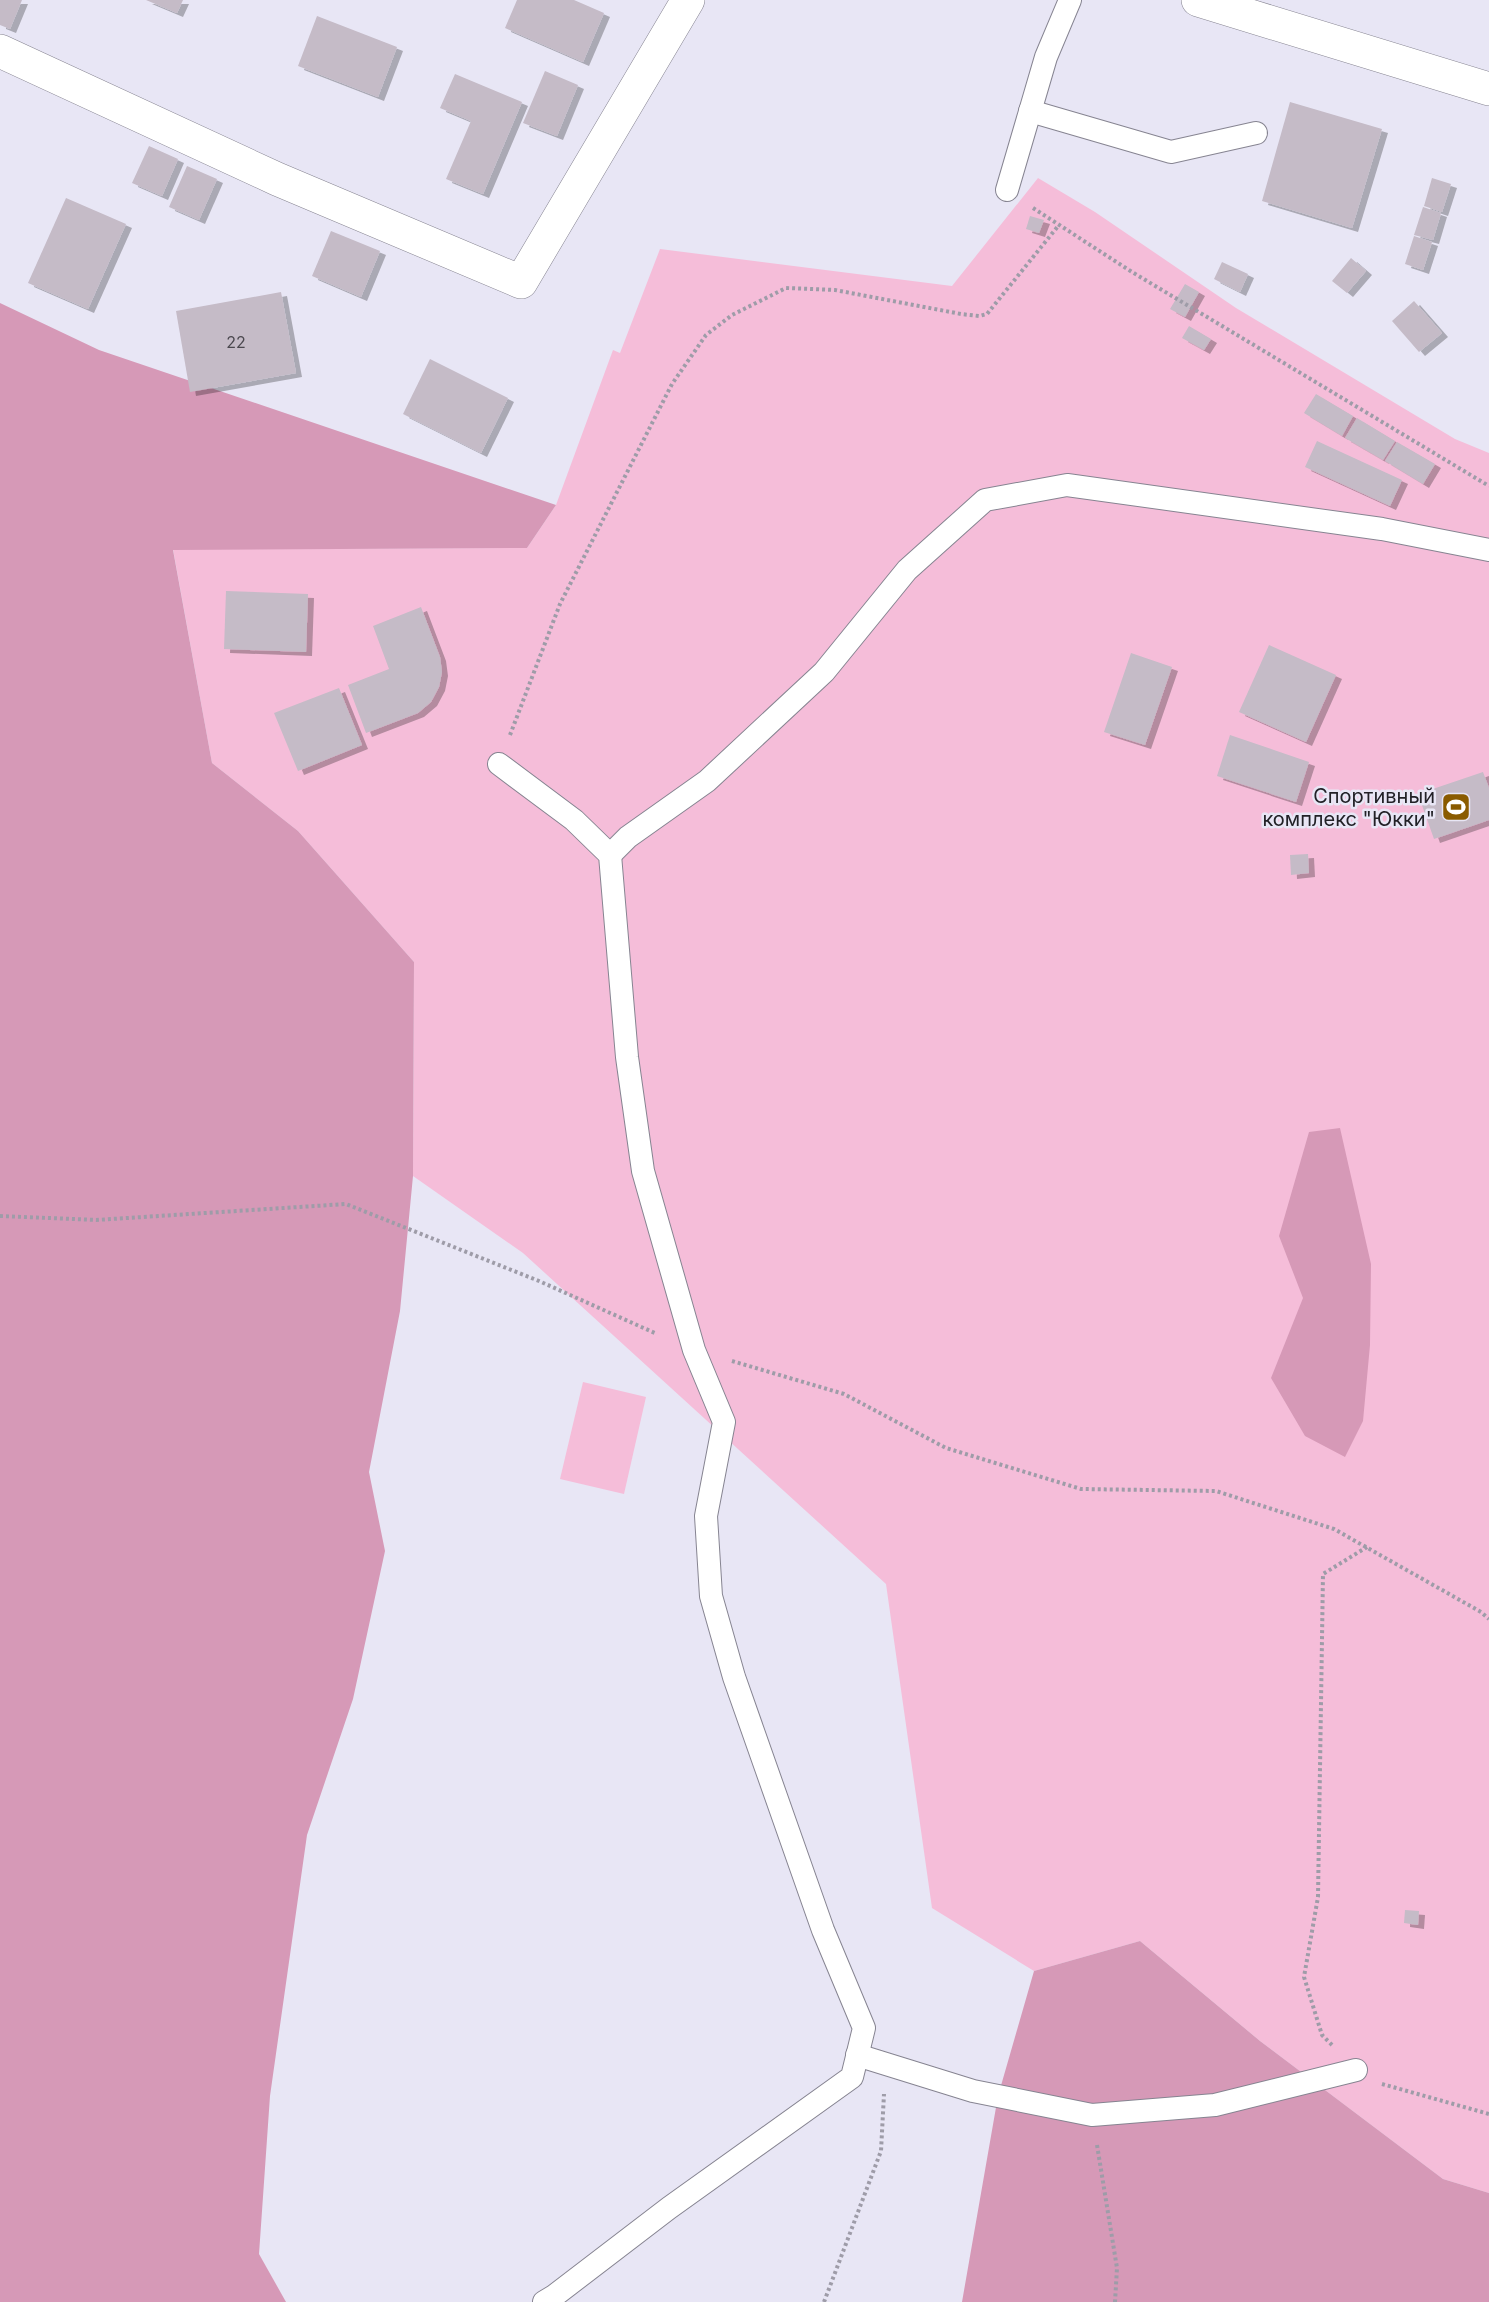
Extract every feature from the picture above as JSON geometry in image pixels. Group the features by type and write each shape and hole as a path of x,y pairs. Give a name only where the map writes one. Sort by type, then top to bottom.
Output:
{"street":[{"path":"0,51 277,179 521,282 688,0"},
{"path":"1198,0 1489,89"}],"lane":[{"path":"1007,190 1046,57 1070,0"},
{"path":"1030,111 1171,152 1256,133"},
{"path":"610,855 628,837 707,781 824,672 907,570 985,500 1067,485 1382,529 1489,550"},
{"path":"499,764 574,820 610,855 627,1057 643,1171 694,1350 724,1422 706,1516 711,1596 734,1677 823,1930 864,2028 852,2077 669,2208 544,2302"},
{"path":"857,2055 973,2091 1092,2115 1215,2105 1356,2070"}],"path":[{"path":"1007,190 1132,272 1489,486"},
{"path":"499,764 560,604 672,384 706,335 732,315 786,288 836,290 962,315 987,314 1059,225"},
{"path":"0,1216 96,1220 346,1204 539,1281 694,1350 844,1394 946,1448 1081,1489 1216,1491 1334,1528 1481,1612 1489,1619"},
{"path":"1367,1547 1323,1574 1318,1897 1304,1977 1322,2035 1356,2070 1384,2085 1489,2114"},
{"path":"824,2302 881,2151 884,2087 857,2055"},
{"path":"1092,2115 1117,2268 1115,2302"}],"shaded area":[{"path":"1038,178 1095,212 1236,308 1455,439 1489,453 1489,2193 1443,2179 1260,2041 1140,1941 1034,1971 932,1908 886,1584 523,1253 413,1176 414,962 298,831 212,763 173,549 527,548 556,505 613,350 620,353 660,249 952,286"},
{"path":"0,303 99,350 556,505 527,548 173,550 212,763 298,831 414,962 413,1176 400,1311 369,1472 385,1551 353,1699 307,1835 270,2096 259,2254 286,2302 0,2302"},
{"path":"1340,1128 1371,1264 1370,1345 1363,1421 1345,1457 1305,1436 1271,1378 1303,1298 1279,1236 1309,1132"},
{"path":"583,1382 646,1397 624,1494 560,1479"},
{"path":"1140,1941 1260,2041 1443,2179 1489,2193 1489,2302 962,2302 998,2096 1034,1971"}],"building":[{"path":"0,0 22,0 10,29 0,25"},
{"path":"146,0 183,0 177,13"},
{"path":"517,0 574,0 604,13 583,62 505,28"},
{"path":"317,16 397,47 378,97 298,66"},
{"path":"545,71 578,85 557,136 523,123"},
{"path":"455,74 522,102 483,194 446,179 471,121 440,108"},
{"path":"1290,102 1382,129 1352,228 1262,201"},
{"path":"149,146 178,159 162,196 132,183"},
{"path":"187,166 217,179 199,220 169,207"},
{"path":"1432,178 1451,184 1442,212 1424,206"},
{"path":"66,198 126,224 88,309 28,283"},
{"path":"1423,207 1441,213 1433,240 1414,235"},
{"path":"1030,216 1044,220 1039,233 1026,229"},
{"path":"331,231 380,251 361,297 312,276"},
{"path":"1414,236 1432,242 1423,270 1405,264"},
{"path":"1351,258 1366,271 1347,293 1332,281"},
{"path":"1222,262 1248,274 1240,292 1214,279"},
{"path":"1185,284 1199,292 1185,317 1170,309"},
{"path":"281,292 296,373 190,392 176,311"},
{"path":"1414,301 1442,333 1419,352 1392,321"},
{"path":"1189,326 1211,339 1204,350 1182,338"},
{"path":"430,359 508,398 481,453 403,414"},
{"path":"1316,394 1353,416 1342,436 1304,413"},
{"path":"1357,418 1395,441 1383,460 1345,438"},
{"path":"1317,441 1402,480 1390,506 1305,467"},
{"path":"1397,442 1435,464 1423,484 1385,461"},
{"path":"226,591 308,594 306,652 224,649"},
{"path":"421,607 440,657 442,672 439,687 431,702 418,713 366,733 348,685 389,669 373,626"},
{"path":"1269,645 1336,675 1306,742 1239,712"},
{"path":"1131,653 1172,667 1145,745 1104,732"},
{"path":"339,688 362,745 298,771 274,713"},
{"path":"1230,735 1309,762 1296,802 1217,776"},
{"name":"Спортивный комплекс \"Юкки\"","path":"1483,772 1489,788 1489,820 1434,839 1418,794"},
{"path":"1308,854 1309,873 1291,875 1290,855"},
{"path":"1405,1910 1419,1911 1418,1925 1404,1923"}],"place":[{"name":"Спортивный комплекс \"Юкки\"","path":"1456,807"}]}
